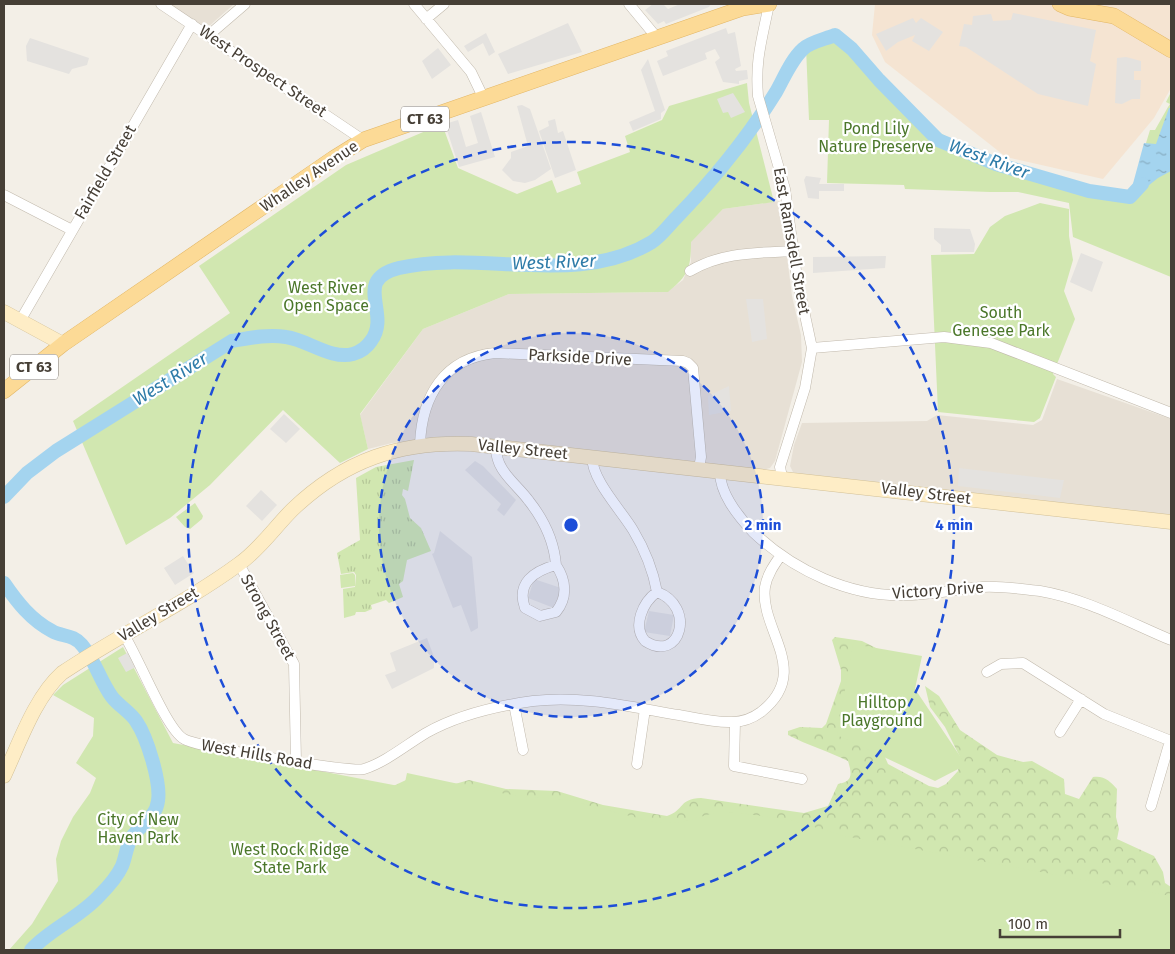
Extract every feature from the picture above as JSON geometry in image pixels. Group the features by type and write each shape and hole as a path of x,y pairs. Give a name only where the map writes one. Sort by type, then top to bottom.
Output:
{"main road":[{"name":"Whalley Avenue","path":"4,391 64,344 363,140 743,8 769,4"},
{"path":"1060,4 1069,8 1113,10 1171,50"}],"street":[{"name":"West Prospect Street","path":"161,4 363,140"},
{"path":"209,35 245,4"},
{"path":"414,4 471,72 484,99"},
{"path":"426,19 444,4"},
{"path":"629,4 658,39"},
{"name":"East Ramsdell Street","path":"769,4 757,61 758,96 785,189 792,251 812,348 805,388 780,467 782,477"},
{"name":"Fairfield Street","path":"20,321 192,24"},
{"path":"4,195 72,230"},
{"path":"690,271 705,262 735,254 792,251"},
{"path":"4,312 64,344"},
{"path":"812,348 944,337 991,343 1171,412"},
{"name":"Parkside Drive","path":"420,444 426,410 440,380 455,366 475,356 495,352 688,362 694,368 701,457 699,468"},
{"name":"Valley Street","path":"4,776 46,690 54,680 72,666 239,564 318,487 372,458 399,448 420,444 452,443 496,446 1171,522"},
{"path":"496,446 496,458 499,465 530,502 548,532 553,545 556,564 563,578 564,599 556,612 540,616 525,608 522,598 523,590 526,582 535,572 556,564"},
{"path":"592,457 594,473 644,550 651,566 657,592"},
{"name":"Victory Drive","path":"720,470 721,484 734,508 747,526 781,555 825,578 854,589 906,596 996,587 1054,594 1108,612 1171,640"},
{"path":"523,750 514,704 546,700 588,700 735,722 754,717 762,711 776,696 781,684 784,662 765,595 767,579 781,555"},
{"name":"Strong Street","path":"239,564 294,664 296,761"},
{"path":"657,592 670,598 682,624 681,631 675,639 665,645 658,646 644,641 639,631 639,623 647,603 657,592"},
{"name":"West Hills Road","path":"124,635 174,730 184,739 194,743 361,770 448,723 471,714 514,704"},
{"path":"987,672 1001,664 1023,663 1104,714 1171,741 1151,806"},
{"path":"1060,732 1081,699"},
{"path":"637,764 645,709"},
{"path":"735,722 734,766 802,779"}],"shaded area":[{"path":"169,4 234,4 207,28"},
{"path":"653,4 663,4 668,9 680,4 711,4 709,7 666,24 664,21 658,24 645,10"},
{"path":"875,4 1171,4 1171,88 1154,118 1103,179 1006,157 885,62 872,35"},
{"path":"1013,13 1096,30 1090,61 1096,64 1088,106 1038,94 966,47 959,46 964,24 972,25 973,16 991,14 993,21 1011,20"},
{"path":"913,18 916,23 921,18 943,32 929,51 912,41 915,35 898,42 886,51 876,34"},
{"path":"568,23 582,52 508,74 498,54"},
{"path":"726,28 728,34 735,32 741,66 735,69 736,71 747,70 748,79 739,81 739,84 723,82 715,62 720,58 715,49 705,53 707,59 663,76 657,61 668,56 666,51"},
{"path":"486,33 495,52 489,56 483,43 468,52 464,46"},
{"path":"30,38 89,58 87,65 72,69 69,74 27,61 26,46"},
{"path":"438,48 451,65 432,79 422,61"},
{"path":"1126,57 1141,61 1141,71 1134,71 1134,80 1141,80 1140,99 1132,99 1122,104 1115,103 1117,58"},
{"path":"648,59 665,110 661,113 661,119 633,131 629,122 655,111 641,70"},
{"path":"733,93 745,112 731,118 728,112 723,113 717,99"},
{"path":"522,105 530,109 551,169 535,180 525,183 513,181 502,170 511,158 511,152 528,146 517,106"},
{"path":"481,112 495,157 459,167 445,124 458,120 466,147 478,143 470,116"},
{"path":"555,119 558,133 563,131 576,170 555,178 539,131 549,126 548,121"},
{"path":"806,176 821,178 819,184 844,184 844,191 819,191 819,199 808,198 804,180"},
{"path":"780,201 792,296 801,335 802,362 775,461 770,468 763,470 460,437 392,443 368,449 360,415 423,329 509,294 667,292 683,280 691,262 690,242 723,209"},
{"path":"934,228 970,229 975,244 974,252 941,252 941,245 934,239"},
{"path":"1081,253 1103,262 1092,292 1070,282"},
{"path":"886,256 885,268 813,273 813,257"},
{"path":"746,299 763,299 767,339 752,342"},
{"path":"1057,379 1171,419 1171,517 799,474 793,472 790,466 794,445 802,423 927,421 937,415 1033,425 1042,420"},
{"path":"729,386 731,411 709,415 708,396"},
{"path":"284,414 300,429 286,443 270,429"},
{"path":"475,461 483,466 516,500 504,516 497,510 501,504 465,470"},
{"path":"959,468 1064,480 1060,498 958,486"},
{"path":"261,490 277,505 262,521 246,506"},
{"path":"440,531 472,557 478,628 471,632 461,605 453,608 432,554 434,553"},
{"path":"183,556 194,573 175,585 164,568"},
{"path":"534,579 561,588 554,608 528,598"},
{"path":"649,611 674,615 670,636 644,632"},
{"path":"427,638 434,657 434,668 392,689 385,675 396,671 390,653"},
{"path":"129,652 136,667 126,672 118,658"}],"green space":[{"name":"Pond Lily Nature Preserve","path":"821,41 844,43 855,51 940,133 985,157 1067,181 1128,202 1150,130 1155,130 1170,104 1166,102 1171,92 1171,277 1073,237 1069,203 1018,192 905,189 904,185 827,183 829,120 809,120 806,47"},
{"name":"West River Open Space","path":"747,83 749,103 774,202 723,209 691,242 687,271 680,281 668,292 509,294 423,329 360,414 368,449 340,463 283,410 210,485 170,518 126,545 73,421 230,313 199,266 346,165 442,124 458,168 517,194 552,180 557,193 581,184 577,172 630,152 625,136 662,120 669,106"},
{"name":"South Genesee Park","path":"1040,203 1069,209 1069,236 1073,260 1064,291 1075,319 1053,374 1056,377 1040,418 1034,422 938,412 931,255 974,254 990,227 1005,216"},
{"path":"414,460 408,491 403,489 402,495 405,499 410,518 421,528 431,551 407,560 403,581 399,584 403,597 389,603 386,600 371,605 372,609 365,612 356,612 355,615 344,618 343,589 355,587 356,575 354,572 341,574 337,553 360,540 356,478 376,467"},
{"path":"195,503 203,516 190,529 185,527 176,517"},
{"path":"353,573 355,575 355,586 341,588 340,575"},
{"name":"West Rock Ridge State Park","path":"835,637 862,641 884,652 881,748 888,764 929,786 938,788 946,784 958,771 960,757 945,727 930,707 925,686 939,696 960,730 997,755 1023,762 1032,761 1064,779 1065,794 1079,799 1093,777 1104,778 1112,784 1117,789 1116,817 1119,829 1117,839 1154,856 1163,872 1165,883 1171,887 1171,950 43,950 406,780 455,784 469,780 506,789 557,791 603,805 667,816 673,814 689,800 701,798 804,813 828,806 838,784 843,783 850,777 848,761 788,735 788,731 800,727 822,728 826,724 841,681 841,670 832,640"},
{"name":"Hilltop Playground","path":"853,644 922,656 915,689 966,765 935,781 837,735"},
{"name":"West Rock Ridge State Park","path":"123,647 173,743 404,787 407,773 506,794 572,801 653,822 678,823 714,813 740,813 791,820 844,836 1171,896 1171,950 9,950 32,924 58,881 56,859 61,841 73,817 90,793 96,778 76,763 93,736 94,718 53,695 63,685"}],"water":[{"path":"1169,108 1171,108 1171,171 1158,178 1128,202 1144,143 1156,144"}],"waterway":[{"name":"West River","path":"4,497 27,473 56,451 232,341 279,336 294,339 336,354 345,355 361,351 371,341 376,330 375,289 377,281 385,273 399,268 430,263 462,262 528,265 592,263 623,256 652,242 691,203 730,157 765,109 799,53 810,44 835,35 852,49 879,80 938,140 996,164 1089,191 1130,197 1142,184"},
{"name":"West River","path":"4,583 19,604 37,622 56,633 79,641 87,651 112,697 134,718 140,728 152,760 158,793 157,807 151,817 132,837 122,866 112,882 91,904 31,950"}],"park label":[{"name":"City of New Haven Park","path":"138,828"}]}
